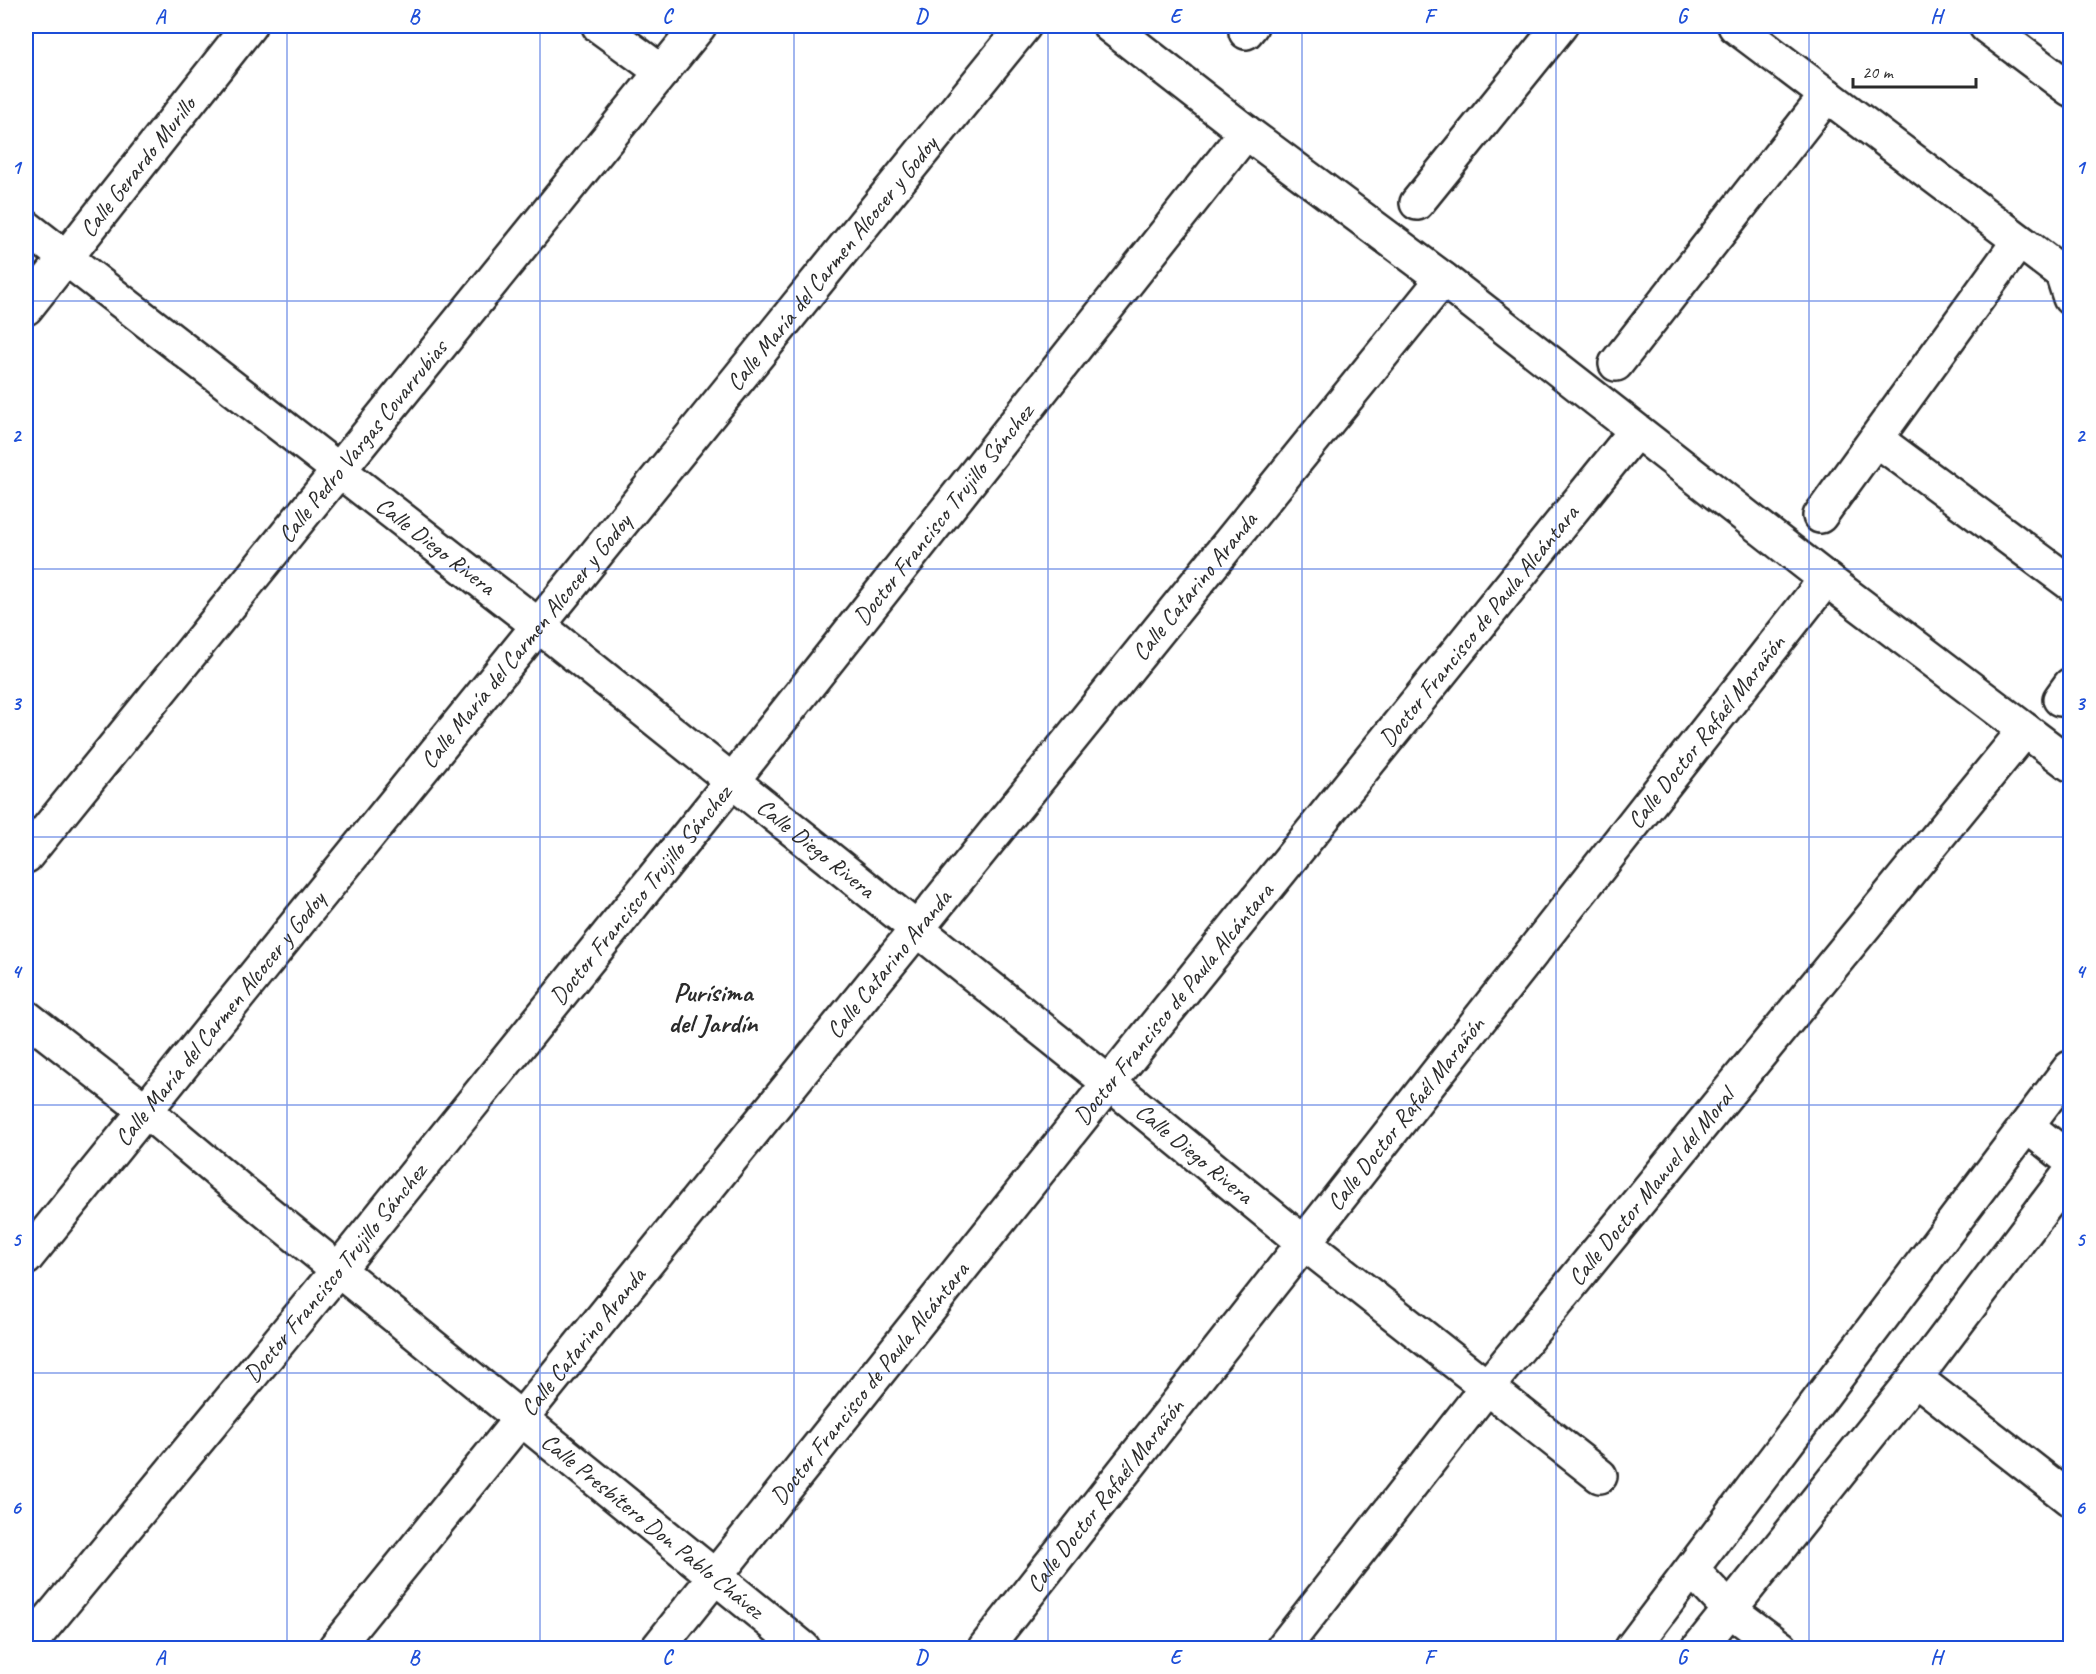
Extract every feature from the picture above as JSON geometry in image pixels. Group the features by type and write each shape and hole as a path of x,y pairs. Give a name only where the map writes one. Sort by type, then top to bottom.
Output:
{"street":[{"name":"Calle Gerardo Murillo","path":"26,308 249,26"},
{"path":"599,26 663,72"},
{"name":"Calle Pedro Vargas Covarrubias","path":"26,856 699,26"},
{"name":"Calle María del Carmen Alcocer y Godoy","path":"26,1258 1024,26"},
{"path":"1110,26 1246,132 1443,279 1635,432 2070,764"},
{"path":"1416,203 1560,26"},
{"path":"1735,26 2062,273 2070,298"},
{"path":"1986,26 2070,89"},
{"path":"1616,364 1827,95"},
{"name":"Doctor Francisco Trujillo Sánchez","path":"26,1648 338,1270 732,782 1246,132"},
{"name":"Calle Diego Rivera","path":"26,227 539,626 1109,1083 1304,1243 1600,1476"},
{"path":"1820,516 2019,241"},
{"name":"Calle Catarino Aranda","path":"335,1648 1443,279"},
{"name":"Doctor Francisco de Paula Alcántara","path":"658,1648 1109,1083 1635,432"},
{"path":"1876,439 2070,582"},
{"name":"Calle Doctor Rafaél Marañón","path":"985,1648 1826,579"},
{"name":"Calle Doctor Manuel del Moral","path":"1282,1648 1487,1387 2025,730"},
{"name":"Calle Presbítero Don Pablo Chávez","path":"26,1017 145,1110 803,1648"},
{"path":"1632,1648 2070,1068"},
{"path":"2027,1126 2070,1160"},
{"path":"1699,1648 1915,1378 2070,1173"},
{"path":"1915,1378 2070,1499"},
{"path":"1692,1570 1730,1610 1781,1648"}],"district":[{"name":"Purísima del Jardín","path":"713,1008"}]}
